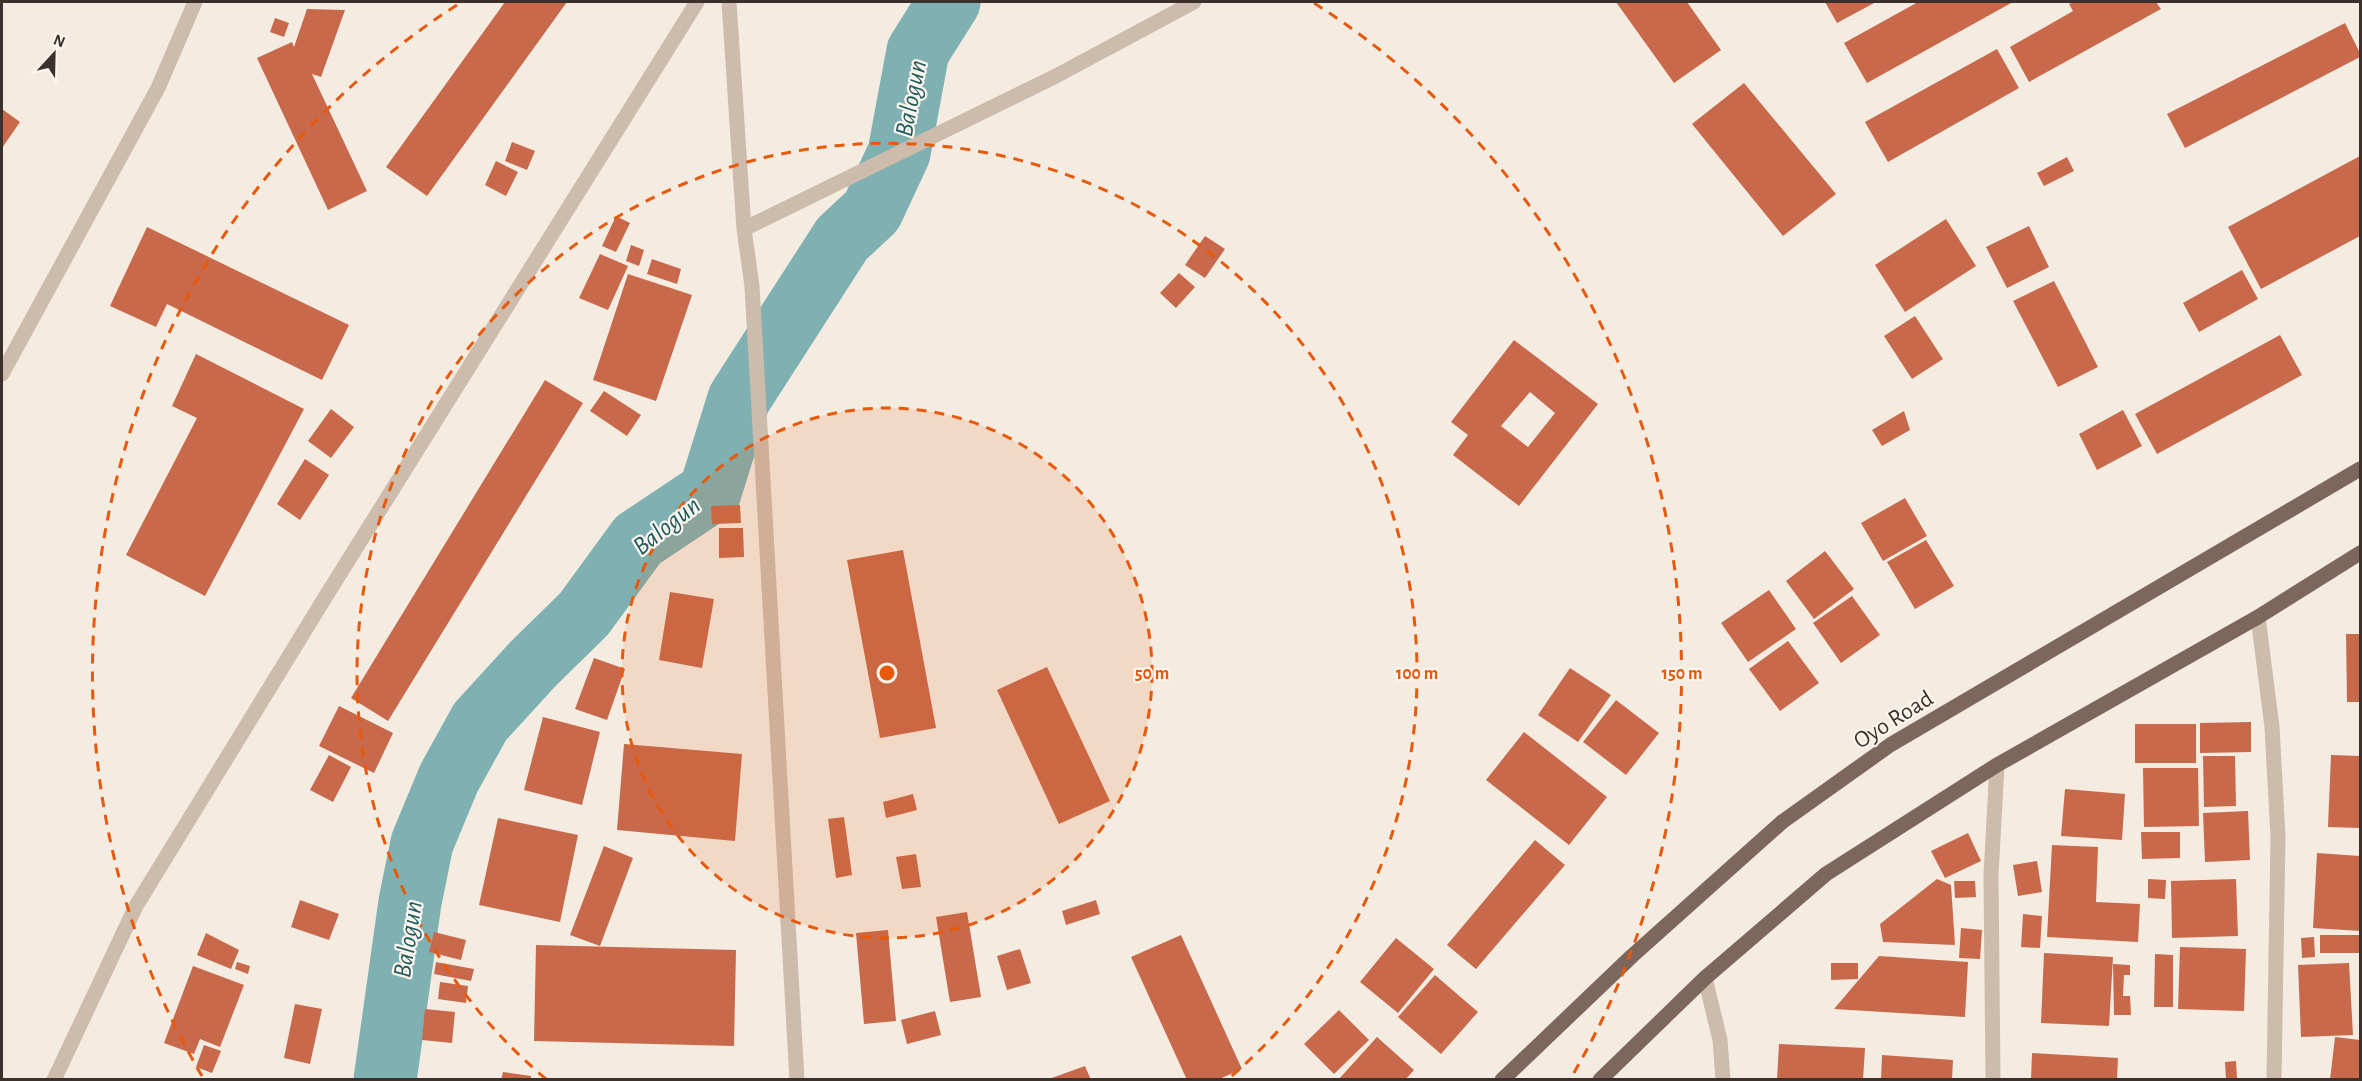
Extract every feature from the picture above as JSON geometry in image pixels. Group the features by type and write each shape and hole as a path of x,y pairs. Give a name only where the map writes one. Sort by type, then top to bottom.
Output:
{"main road":[{"name":"Oyo Road","path":"1502,1080 1632,956 1782,822 1890,745 2361,469"},
{"path":"1600,1080 1705,978 1826,874 1997,765 2258,617 2361,553"}],"street":[{"path":"2,374 158,88 195,2"},
{"path":"54,1080 136,906 326,596 697,2"},
{"path":"729,2 744,229 752,286 797,1080"},
{"path":"744,229 1056,76 1194,2"},
{"path":"2258,617 2272,727 2278,836 2274,1080"},
{"path":"1993,1080 1991,875 1997,765"},
{"path":"1705,978 1720,1040 1724,1080"}],"building":[{"path":"505,2 567,2 427,196 386,167"},
{"path":"1616,2 1687,2 1721,50 1674,83"},
{"path":"1825,2 1876,2 1837,23"},
{"path":"1918,2 2013,2 1867,83 1844,43"},
{"path":"2074,2 2156,2 2161,9 2029,82 2010,47 2073,11 2069,4"},
{"path":"307,9 345,10 321,77 312,74 367,191 328,210 257,58 292,42 294,47"},
{"path":"275,18 289,23 284,37 270,32"},
{"path":"2345,23 2360,57 2185,148 2167,114"},
{"path":"1997,49 2019,88 1888,162 1865,122"},
{"path":"1744,83 1836,194 1783,236 1692,124"},
{"path":"2,109 20,122 2,148"},
{"path":"512,142 535,151 527,170 505,161"},
{"path":"2360,156 2360,236 2261,289 2228,227"},
{"path":"2067,157 2074,171 2044,186 2037,173"},
{"path":"496,161 518,172 506,196 485,185"},
{"path":"616,216 630,223 616,252 602,246"},
{"path":"1946,219 1976,266 1905,312 1875,265"},
{"path":"2029,226 2049,267 2007,288 1986,247"},
{"path":"147,227 349,325 322,380 167,304 156,327 110,306"},
{"path":"1205,236 1225,249 1205,278 1185,265"},
{"path":"631,245 644,250 639,266 626,261"},
{"path":"600,254 628,266 608,310 579,298"},
{"path":"652,259 681,269 677,284 647,274"},
{"path":"2242,270 2258,299 2199,332 2183,303"},
{"path":"1179,273 1195,287 1176,308 1160,293"},
{"path":"628,274 692,295 656,401 593,380"},
{"path":"2054,281 2098,367 2058,387 2013,301"},
{"path":"1915,316 1943,359 1912,379 1884,336"},
{"path":"2280,335 2302,375 2157,454 2135,414"},
{"path":"1514,340 1598,404 1519,506 1453,455 1468,435 1451,422","holes":["1530,392 1555,413 1528,447 1501,426"]},
{"path":"196,354 304,409 205,596 126,555 197,418 172,406"},
{"path":"545,380 583,403 388,721 351,698"},
{"path":"604,391 641,415 627,436 590,411"},
{"path":"331,409 354,427 331,458 308,441"},
{"path":"2123,410 2142,446 2097,470 2079,434"},
{"path":"1904,411 1910,430 1882,446 1872,430"},
{"path":"305,459 329,475 300,520 277,504"},
{"path":"1905,498 1927,536 1883,561 1861,523"},
{"path":"740,505 741,523 712,524 711,506"},
{"path":"719,528 743,528 744,557 719,558"},
{"path":"1926,540 1954,586 1915,609 1887,562"},
{"path":"903,550 936,728 880,738 847,560"},
{"path":"1825,551 1854,589 1814,619 1786,581"},
{"path":"1769,590 1796,629 1748,662 1721,623"},
{"path":"670,592 714,599 702,668 659,660"},
{"path":"1852,596 1880,635 1841,663 1813,623"},
{"path":"2346,634 2360,634 2360,702 2347,702"},
{"path":"1788,641 1819,683 1780,711 1749,669"},
{"path":"594,658 625,669 607,720 575,709"},
{"path":"1047,667 1110,801 1059,824 997,690"},
{"path":"1570,668 1611,695 1578,742 1538,715"},
{"path":"1616,700 1659,733 1626,775 1583,742"},
{"path":"339,706 393,733 374,773 319,746"},
{"path":"543,717 600,732 582,805 524,790"},
{"path":"2251,722 2251,752 2200,753 2200,723"},
{"path":"2135,724 2196,724 2196,763 2135,763"},
{"path":"1524,732 1607,797 1569,845 1486,780"},
{"path":"624,744 742,754 735,841 617,830"},
{"path":"329,755 351,767 333,802 310,790"},
{"path":"2331,755 2360,756 2360,828 2328,827"},
{"path":"2203,756 2235,756 2236,806 2204,807"},
{"path":"2143,768 2198,768 2199,826 2144,827"},
{"path":"2065,789 2125,794 2122,840 2061,836"},
{"path":"913,794 917,810 886,818 883,802"},
{"path":"2248,811 2250,860 2205,862 2203,813"},
{"path":"844,817 852,875 836,878 828,819"},
{"path":"498,818 578,835 560,922 479,905"},
{"path":"2141,832 2180,832 2180,858 2142,859"},
{"path":"1968,833 1981,861 1945,878 1931,851"},
{"path":"1535,840 1565,865 1476,969 1447,945"},
{"path":"2052,845 2098,847 2096,902 2140,904 2138,942 2047,937"},
{"path":"604,846 633,858 600,946 570,935"},
{"path":"2317,853 2360,856 2360,931 2313,928"},
{"path":"916,854 921,887 902,889 896,857"},
{"path":"2037,861 2042,892 2018,896 2013,865"},
{"path":"1937,879 1951,885 1955,945 1883,942 1880,924"},
{"path":"2148,879 2166,880 2165,899 2148,898"},
{"path":"2236,879 2238,936 2172,938 2171,881"},
{"path":"1954,881 1975,881 1976,897 1955,898"},
{"path":"300,900 339,914 329,940 291,927"},
{"path":"1096,900 1100,914 1066,925 1062,911"},
{"path":"967,912 981,997 950,1002 936,917"},
{"path":"2023,914 2042,916 2040,948 2021,947"},
{"path":"1961,928 1982,930 1980,959 1959,958"},
{"path":"888,930 896,1021 864,1024 856,933"},
{"path":"434,932 466,940 461,960 429,952"},
{"path":"206,933 239,950 231,969 197,955"},
{"path":"1181,935 1242,1069 1217,1080 1187,1080 1131,957"},
{"path":"2320,935 2360,935 2360,953 2320,953"},
{"path":"2314,937 2315,957 2302,958 2301,938"},
{"path":"1396,938 1434,969 1398,1013 1360,982"},
{"path":"536,945 736,950 734,1046 534,1041"},
{"path":"2180,947 2246,949 2244,1011 2178,1009"},
{"path":"1020,949 1031,983 1007,990 997,956"},
{"path":"2044,953 2113,957 2109,1026 2041,1023"},
{"path":"2155,954 2173,955 2173,1007 2154,1007"},
{"path":"1879,956 1968,962 1965,1017 1834,1009"},
{"path":"237,962 250,966 248,974 235,969"},
{"path":"436,962 474,969 471,981 434,974"},
{"path":"1831,963 1858,963 1858,979 1831,980"},
{"path":"2349,963 2353,1035 2301,1037 2298,965"},
{"path":"2113,964 2130,965 2130,975 2124,975 2123,996 2130,996 2131,1015 2114,1015"},
{"path":"193,966 244,985 220,1047 200,1039 194,1054 164,1043"},
{"path":"1435,975 1478,1012 1441,1054 1398,1017"},
{"path":"440,982 468,986 466,1003 438,999"},
{"path":"295,1004 322,1009 310,1064 284,1058"},
{"path":"425,1009 455,1012 452,1043 422,1040"},
{"path":"1339,1010 1369,1040 1334,1074 1304,1044"},
{"path":"935,1011 941,1035 907,1044 901,1020"},
{"path":"1377,1037 1414,1070 1405,1080 1338,1080"},
{"path":"2335,1037 2360,1040 2360,1080 2330,1080"},
{"path":"1779,1044 1865,1048 1863,1080 1777,1080"},
{"path":"204,1045 221,1051 212,1073 196,1067"},
{"path":"2032,1053 2118,1058 2117,1080 2031,1080"},
{"path":"1882,1055 1953,1060 1952,1080 1881,1080"},
{"path":"2236,1061 2237,1078 2226,1079 2225,1062"},
{"path":"1085,1066 1091,1080 1049,1080 1049,1079"},
{"path":"503,1072 531,1076 531,1080 501,1080"}],"waterway":[{"name":"Balogun","path":"385,1080 410,902 422,843 449,778 480,722 533,664 584,614 638,540 710,492 739,399 842,239 872,211 899,153 918,51 949,2"}]}
